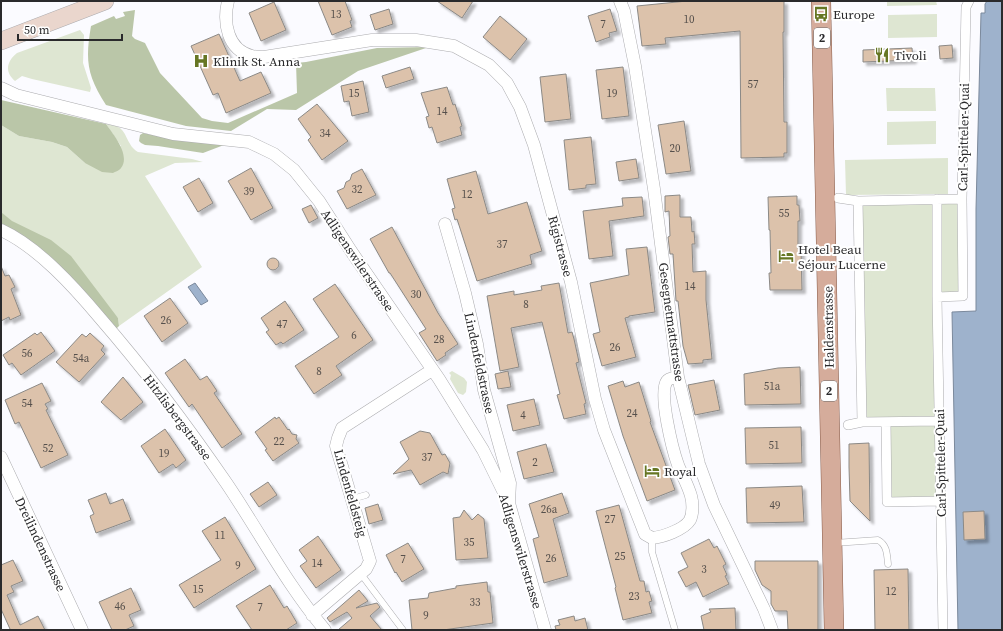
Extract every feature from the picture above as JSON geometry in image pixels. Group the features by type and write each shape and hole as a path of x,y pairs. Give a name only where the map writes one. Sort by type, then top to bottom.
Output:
{"main road":[{"path":"1,41 105,1"},
{"name":"Haldenstrasse","path":"821,1 834,630"}],"street":[{"name":"Rigistrasse","path":"228,1 226,19 227,32 236,48 251,56 264,57 372,40 416,40 454,46 489,65 507,83 520,107 534,145 571,282 595,399 604,430 645,534 652,538"},
{"name":"Gesegnetmattstrasse","path":"620,1 624,11 635,66 655,197 678,377 698,464 714,505 764,609 772,630"},
{"name":"Carl-Spitteler-Quai","path":"937,297 964,296 962,199 966,7 969,1"},
{"name":"Adligenswilerstrasse","path":"1,88 16,95 174,134 249,142 274,154 294,170 319,201 432,370 483,450 509,503 545,630"},
{"path":"838,198 858,201 962,199"},
{"name":"Carl-Spitteler-Quai","path":"937,199 937,297 943,630"},
{"path":"858,201 862,422"},
{"name":"Lindenfeldstrasse","path":"445,224 465,292 477,344 484,390 510,483 509,503"},
{"name":"Hitzlisbergstrasse","path":"1,230 13,236 51,266 81,296 127,349 184,423 228,485 278,566 312,615 325,630"},
{"name":"Lindenfeldsteig","path":"312,615 361,574 366,569 370,561 336,446 342,428 432,370"},
{"path":"652,538 660,537 681,529 690,520 693,506 691,496 676,458 665,406 664,395 666,382 669,379 678,377"},
{"path":"848,425 862,422 940,421"},
{"path":"886,422 887,502 941,501"},
{"name":"Dreilindenstrasse","path":"1,457 82,630"}],"lane":[{"path":"352,499 366,495"},
{"path":"652,538 652,552 675,630"},
{"path":"833,543 878,540 882,542 885,548 888,564"},
{"path":"361,574 403,630"}],"green space":[{"path":"887,1 936,1 937,5 887,6"},
{"path":"135,10 132,36 135,39 145,43 160,73 202,118 212,121 228,123 297,93 296,63 377,48 429,47 358,71 296,110 267,109 231,131 186,126 106,105 91,76 88,49 91,26 114,16 116,19 125,16 123,12"},
{"path":"937,14 937,37 888,38 888,15"},
{"path":"80,30 84,35 83,63 91,88 90,92 22,76 15,81 9,74 9,63 17,53"},
{"path":"886,88 935,88 936,111 887,111"},
{"path":"1,100 106,124 120,145 124,157 124,163 119,170 113,173 102,172 85,163 67,147 52,142 19,136 1,125"},
{"path":"936,121 936,144 887,145 887,122"},
{"path":"106,124 121,129 134,149 138,152 192,159 203,162 175,163 145,176 202,267 119,326 118,318 1,212 1,125 19,136 52,142 67,147 85,163 121,146"},
{"path":"143,133 224,145 203,153 145,145 139,141 140,135"},
{"path":"948,158 948,194 846,195 845,160"},
{"path":"962,199 963,296 938,297 941,501 887,502 886,422 862,422 858,201"},
{"path":"1,212 12,221 51,240 71,256 118,318 119,326 115,330 1,227"},
{"path":"452,371 464,378 467,382 466,392 463,395 458,393 450,379 451,375 449,373"}],"water":[{"path":"987,1 1002,1 1002,630 958,630 952,312 976,311 976,209 981,13 985,13 985,4"},
{"path":"195,283 208,301 201,305 188,287"}],"building":[{"path":"318,1 345,1 352,20 350,21 352,27 332,35"},
{"path":"437,1 473,1 462,18"},
{"path":"687,1 784,1 784,122 787,122 787,153 784,153 784,157 741,158 740,31 665,38 666,44 642,46 637,6"},
{"path":"274,2 286,30 261,41 249,13"},
{"path":"389,9 393,24 375,30 370,15"},
{"path":"610,9 617,31 609,33 610,37 596,42 588,16"},
{"path":"500,16 527,39 510,60 483,37"},
{"path":"219,34 240,81 261,72 271,93 226,113 218,93 213,95 191,46"},
{"path":"952,45 953,58 940,59 939,46"},
{"path":"912,48 913,60 863,62 863,50"},
{"path":"410,67 414,79 386,88 382,76"},
{"path":"623,67 629,116 602,119 596,70"},
{"path":"566,74 571,119 545,122 540,77"},
{"path":"363,81 369,112 352,116 349,101 344,102 341,86"},
{"path":"447,87 453,105 455,104 462,126 460,127 462,135 437,143 432,127 429,128 426,117 429,116 421,93"},
{"path":"317,104 348,141 322,160 308,140 311,137 298,119"},
{"path":"684,121 691,171 666,174 658,125"},
{"path":"591,137 596,184 586,185 586,188 569,190 564,140"},
{"path":"636,159 639,178 619,181 616,162"},
{"path":"251,168 273,208 251,220 228,181"},
{"path":"362,169 376,195 347,209 337,191 344,188 346,182 350,180 352,174"},
{"path":"476,171 488,214 527,202 542,251 530,255 532,264 477,281 457,219 455,220 452,209 455,208 447,179"},
{"path":"199,178 213,203 198,212 183,187"},
{"path":"680,195 680,217 691,217 692,232 694,231 695,244 692,244 693,272 706,271 706,300 712,359 703,360 703,363 688,364 683,346 678,301 676,301 673,254 670,254 668,237 670,236 669,211 665,212 665,196"},
{"path":"797,196 800,221 798,221 798,249 801,249 802,290 770,290 769,273 771,273 768,197"},
{"path":"642,197 644,216 609,221 613,256 589,259 583,211 623,206 622,198"},
{"path":"311,205 318,218 309,223 302,209"},
{"path":"392,227 438,313 458,344 437,361 419,333 426,329 389,273 370,239"},
{"path":"647,247 655,312 625,318 636,357 602,366 593,334 600,332 590,283 629,275 626,249"},
{"path":"271,258 275,258 279,264 275,270 271,270 267,266 267,262"},
{"path":"1,266 5,276 9,275 15,287 11,289 21,315 10,320 9,317 1,321"},
{"path":"559,283 568,333 572,332 574,339 579,362 576,363 586,403 584,404 586,414 564,419 557,395 560,394 542,322 511,328 519,367 500,371 487,296 514,291 514,295 542,290 541,286"},
{"path":"335,284 373,340 336,366 342,375 314,394 295,366 339,337 313,299"},
{"path":"170,298 188,323 162,342 144,316"},
{"path":"285,301 304,330 283,344 281,342 276,345 266,332 269,330 261,318"},
{"path":"41,332 55,351 21,375 12,363 9,365 3,355 35,333 37,335"},
{"path":"90,333 104,346 101,350 105,354 79,382 56,362 82,334 86,337"},
{"path":"185,359 200,380 207,376 217,391 214,393 242,434 222,448 192,404 189,407 165,373"},
{"path":"800,367 801,404 745,405 744,374 778,368"},
{"path":"508,371 511,387 498,389 495,374"},
{"path":"123,377 143,402 121,420 101,402"},
{"path":"714,380 720,410 695,415 688,385"},
{"path":"623,381 625,387 639,382 651,421 650,422 675,490 647,501 623,436 608,386"},
{"path":"42,383 51,401 45,404 48,409 46,410 68,455 41,468 19,422 15,424 5,400"},
{"path":"534,399 540,425 513,431 507,405"},
{"path":"275,417 276,419 279,417 292,434 297,435 296,439 299,443 273,461 265,450 267,449 255,432"},
{"path":"801,427 802,463 746,464 745,428"},
{"path":"165,429 186,460 176,468 173,464 159,473 141,446"},
{"path":"420,431 430,433 442,455 445,454 450,463 448,474 443,472 420,485 411,470 393,474 409,459 400,442"},
{"path":"869,443 870,521 850,501 849,467 849,444"},
{"path":"546,444 554,472 524,479 517,452"},
{"path":"268,482 277,495 259,507 250,494"},
{"path":"802,486 804,522 747,523 746,488"},
{"path":"106,493 110,504 123,499 131,520 96,533 90,516 94,514 88,500"},
{"path":"562,493 569,513 553,519 568,576 544,583 533,539 539,537 529,504"},
{"path":"378,504 383,520 369,524 365,508"},
{"path":"619,505 640,581 644,581 646,592 649,591 652,601 649,602 652,613 623,620 596,511"},
{"path":"464,510 472,520 478,514 484,519 488,558 456,560 453,518 460,517"},
{"path":"984,511 985,539 964,540 963,512"},
{"path":"225,517 256,569 194,608 179,585 221,560 202,531"},
{"path":"318,536 341,570 316,588 300,566 307,561 299,550"},
{"path":"709,539 714,548 717,546 726,564 723,566 727,575 725,576 729,584 703,597 696,582 686,587 678,572 688,567 681,553"},
{"path":"408,543 424,569 402,582 396,572 395,573 386,555"},
{"path":"13,560 23,581 11,586 14,592 7,595 20,625 38,616 45,630 8,630 10,629 1,609 1,565"},
{"path":"755,561 818,561 818,630 788,630 787,611 775,611 771,604 771,591 762,585 755,570"},
{"path":"908,569 909,630 875,630 874,570"},
{"path":"487,582 488,592 490,592 493,623 443,630 412,630 409,600 428,598 429,593 456,588 456,586"},
{"path":"270,585 284,608 287,606 297,623 286,630 252,630 236,606"},
{"path":"131,588 141,610 129,615 134,626 125,630 112,630 99,602"},
{"path":"359,590 368,601 356,608 377,603 380,607 370,616 382,630 338,630 352,618 347,612 330,622 327,618"},
{"path":"735,608 736,630 704,630 701,616 711,612 709,609"},
{"path":"574,616 575,621 585,618 588,630 556,630 555,626 560,625 558,620"}],"place":[{"name":"Europe","path":"821,14"},
{"name":"Tivoli","path":"882,55"},
{"name":"Klinik St. Anna","path":"201,61"},
{"name":"Hotel Beau Séjour Lucerne","path":"786,256"},
{"name":"Royal","path":"652,471"}]}
